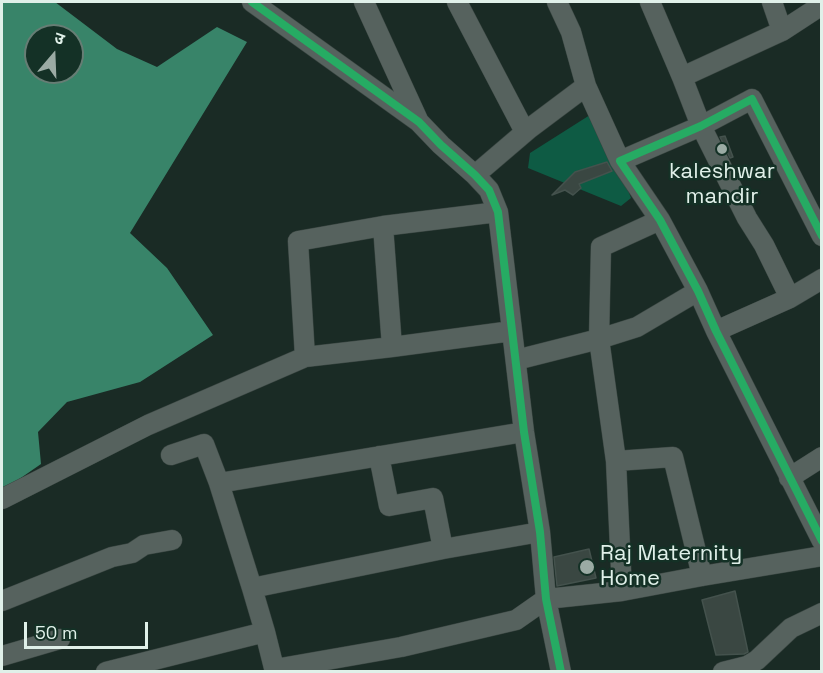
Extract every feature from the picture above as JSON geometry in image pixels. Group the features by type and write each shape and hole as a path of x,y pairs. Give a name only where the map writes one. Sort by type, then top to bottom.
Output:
{"street":[{"path":"260,7 285,2"},
{"path":"364,2 419,122"},
{"path":"457,2 525,132"},
{"path":"557,2 571,32 586,86 620,161 660,220 698,291 822,541"},
{"path":"650,2 701,126 790,298"},
{"path":"772,2 782,31"},
{"path":"682,77 782,31 822,5"},
{"path":"260,7 419,122 489,190 498,212 524,432 540,532 546,600 561,672"},
{"path":"475,175 525,132 586,86"},
{"path":"620,161 701,126 752,99 822,236"},
{"path":"305,357 298,241 383,226 498,212"},
{"path":"622,591 616,461 599,339 601,247 660,220"},
{"path":"383,226 392,347"},
{"path":"716,331 790,298 822,279"},
{"path":"516,360 637,327 698,291"},
{"path":"2,499 148,425 305,357 512,331"},
{"path":"219,483 524,432"},
{"path":"171,455 204,444 219,483 252,588 275,670 401,647 516,620 546,600 622,591 822,556"},
{"path":"379,456 389,506 433,498 443,549"},
{"path":"616,461 673,457 702,576"},
{"path":"789,478 822,457"},
{"path":"252,588 443,549 540,532"},
{"path":"2,601 112,557 132,553 144,545 172,540"},
{"path":"723,672 747,666 757,660 792,628 822,613"},
{"path":"106,672 265,633"},
{"path":"2,656 60,639"}],"shaded area":[{"path":"2,2 55,2 117,49 157,67 217,27 247,42 130,233 167,268 213,335 140,382 67,402 38,432 41,464 2,491"},
{"path":"601,108 631,198 621,206 528,168 530,153"}],"building":[{"path":"725,136 733,157 730,158 720,137"},
{"path":"607,162 612,171 579,184 581,188 573,195 565,190 552,195 575,172"},
{"path":"589,549 596,578 557,586 554,557"},
{"path":"735,591 748,652 716,655 702,600"}],"cycle path":[{"path":"252,2 419,122 489,190 498,212 524,432 540,532 546,599 561,672"},
{"path":"822,236 752,99 701,126 620,161 660,220 698,291 822,541"}],"place":[{"name":"kaleshwar mandir","path":"722,149"},
{"name":"Raj Maternity Home","path":"587,567"}]}
